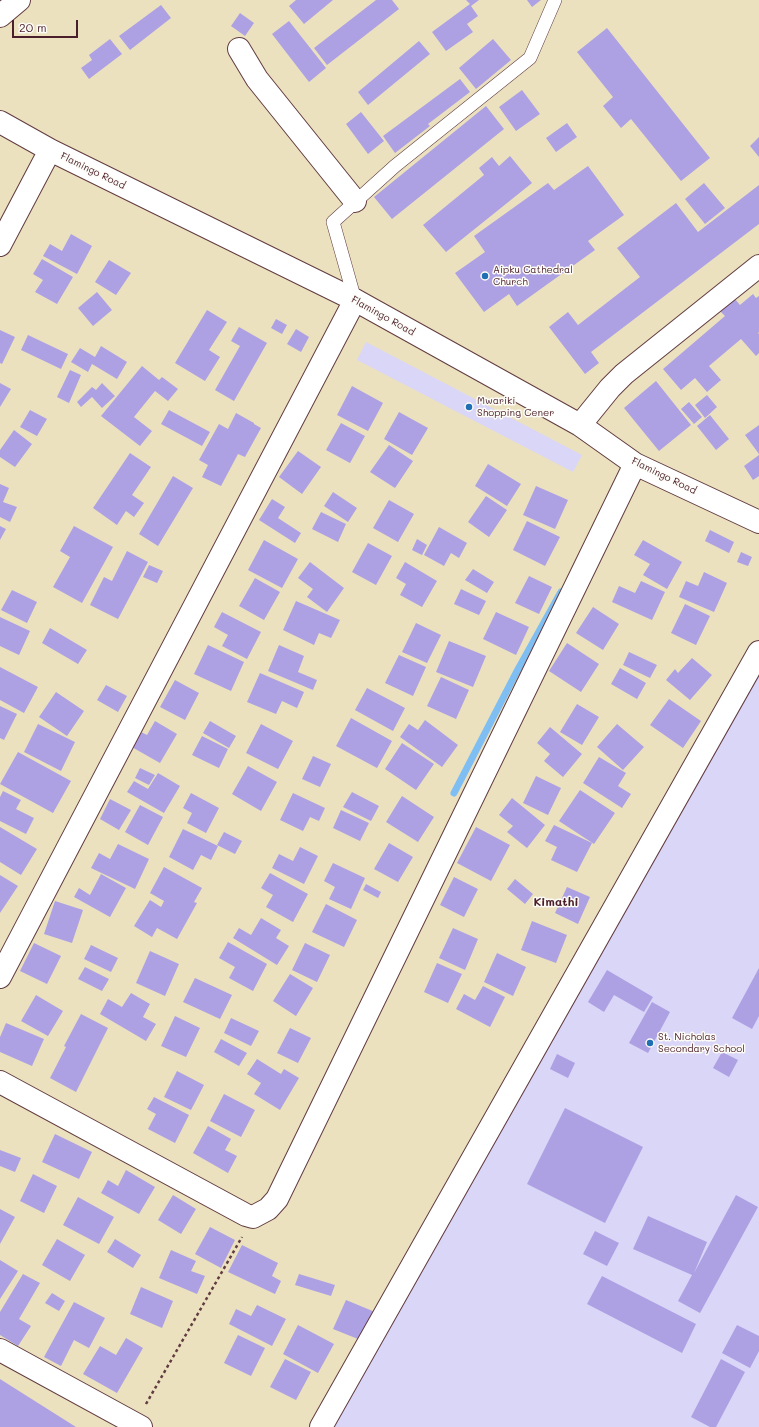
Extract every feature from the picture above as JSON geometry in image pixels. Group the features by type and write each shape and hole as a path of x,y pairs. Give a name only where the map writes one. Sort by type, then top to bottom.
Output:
{"street":[{"path":"0,16 19,0"},
{"path":"239,49 257,79 355,201"},
{"name":"Flamingo Road","path":"0,122 50,150 355,300 580,425 635,464 758,520"},
{"path":"0,245 50,150"},
{"path":"580,425 610,388 624,374 759,266"},
{"path":"0,977 355,300"},
{"path":"0,1082 253,1217 268,1209 277,1199 635,464"},
{"path":"321,1427 759,652"},
{"path":"0,1350 136,1426"}],"lane":[{"path":"355,300 333,222 395,166 530,58 555,0"}],"path":[{"path":"136,1426 253,1217"}],"shaded area":[{"name":"Mwariki Shopping Cener","path":"366,342 582,455 573,472 357,360"},
{"name":"St. Nicholas Secondary School","path":"759,661 759,1427 327,1427"}],"building":[{"path":"296,0 333,0 304,24 289,6"},
{"path":"376,0 392,0 399,9 327,65 314,48"},
{"path":"466,0 479,0 471,6 478,16 467,24 473,32 446,51 432,32 470,4"},
{"path":"527,0 541,0 532,7"},
{"path":"161,5 171,18 130,50 119,36"},
{"path":"240,13 254,23 245,36 231,26"},
{"path":"289,21 326,68 309,82 272,34"},
{"path":"607,28 710,158 681,181 631,119 621,128 603,106 613,97 577,52"},
{"path":"110,39 122,54 89,79 81,68 92,60 89,55"},
{"path":"493,39 511,60 476,89 459,68"},
{"path":"419,41 430,54 368,105 358,92"},
{"path":"460,79 470,92 428,124 430,126 395,153 383,136"},
{"path":"522,90 540,114 516,131 499,107"},
{"path":"486,106 504,129 392,219 374,197"},
{"path":"361,112 384,141 368,154 346,124"},
{"path":"567,123 577,137 556,152 546,138"},
{"path":"759,137 759,157 750,146"},
{"path":"510,156 532,183 446,252 423,225 484,175 479,168 492,157 499,166"},
{"path":"588,166 624,215 588,241 595,250 517,306 509,294 484,312 455,273 485,252 474,236 548,183 554,190"},
{"path":"704,183 725,208 705,224 685,199"},
{"path":"759,185 759,224 591,352 599,363 585,374 549,327 568,312 578,325 640,277 617,248 676,203 698,232"},
{"path":"71,234 92,246 77,274 43,256 50,244 62,251"},
{"path":"42,259 73,277 57,304 35,292 43,280 33,274"},
{"path":"109,260 131,273 116,295 95,282"},
{"path":"97,292 112,310 93,326 78,308"},
{"path":"753,294 756,298 759,296 759,353 756,356 741,339 709,366 721,380 707,392 695,378 681,390 663,369 725,316 719,310 734,298 740,305"},
{"path":"207,310 227,322 209,350 220,357 205,381 175,363"},
{"path":"276,319 287,325 282,334 271,328"},
{"path":"239,327 267,343 234,401 215,390 240,346 231,341"},
{"path":"296,329 309,337 301,352 287,344"},
{"path":"0,330 15,337 2,364 0,363"},
{"path":"28,335 68,354 61,369 21,350"},
{"path":"101,346 127,362 117,379 92,364 88,372 71,362 80,348 95,357"},
{"path":"142,366 159,380 162,377 178,389 168,401 155,391 134,417 152,431 140,446 101,416"},
{"path":"70,370 81,375 69,403 57,397"},
{"path":"656,381 691,425 659,451 624,408"},
{"path":"0,383 11,389 0,407"},
{"path":"102,383 115,396 102,408 92,397 81,407 77,402 92,387 96,390"},
{"path":"352,386 383,403 368,431 337,415"},
{"path":"707,395 717,407 705,418 695,405"},
{"path":"689,402 702,417 694,424 681,409"},
{"path":"30,410 47,419 37,436 20,427"},
{"path":"169,410 210,432 202,446 161,424"},
{"path":"399,412 428,428 412,455 384,439"},
{"path":"236,413 261,428 245,457 238,454 221,486 202,477 208,465 199,460 219,424 228,429"},
{"path":"710,415 729,439 716,450 697,426"},
{"path":"341,423 365,436 350,463 326,450"},
{"path":"759,425 759,454 745,435"},
{"path":"14,430 32,444 15,467 0,457 0,450"},
{"path":"389,445 413,461 395,488 370,472"},
{"path":"298,451 321,467 302,494 279,477"},
{"path":"130,453 151,467 132,495 144,503 134,517 126,511 117,525 93,508"},
{"path":"759,455 759,476 753,480 744,466"},
{"path":"488,464 521,484 507,506 475,486"},
{"path":"173,476 193,488 158,546 139,534"},
{"path":"0,484 9,488 3,502 17,507 10,522 0,517"},
{"path":"536,486 568,500 555,529 523,515"},
{"path":"333,492 357,508 348,522 324,506"},
{"path":"486,496 507,510 489,537 468,522"},
{"path":"272,499 285,507 278,518 301,533 295,543 259,520"},
{"path":"389,500 414,514 398,542 373,528"},
{"path":"321,512 346,524 338,542 312,529"},
{"path":"527,521 560,537 545,566 513,550"},
{"path":"0,526 6,529 0,540"},
{"path":"74,526 113,547 82,603 53,587 70,557 60,551"},
{"path":"439,527 467,543 459,558 451,553 444,566 424,555"},
{"path":"710,530 734,542 729,553 705,541"},
{"path":"417,539 427,545 422,555 412,550"},
{"path":"264,540 298,559 282,588 248,570"},
{"path":"643,540 682,562 667,589 643,575 650,564 634,555"},
{"path":"368,543 392,556 376,585 352,572"},
{"path":"127,551 148,562 118,619 90,605 104,577 112,581"},
{"path":"741,552 752,557 748,566 737,562"},
{"path":"310,562 344,588 327,612 307,597 313,589 298,578"},
{"path":"405,562 437,581 422,607 400,595 406,584 396,578"},
{"path":"149,565 163,571 157,583 143,577"},
{"path":"473,569 494,582 487,593 465,580"},
{"path":"704,572 727,583 714,612 679,597 686,581 698,586"},
{"path":"529,576 552,587 539,614 515,603"},
{"path":"255,578 280,592 264,620 239,606"},
{"path":"641,581 665,592 652,620 612,602 619,586 635,593"},
{"path":"461,589 486,601 479,615 454,604"},
{"path":"12,590 37,602 27,623 1,610"},
{"path":"296,601 340,620 331,638 319,633 314,645 283,630"},
{"path":"685,604 710,616 696,645 671,633"},
{"path":"593,607 619,624 603,650 576,633"},
{"path":"222,612 261,632 247,659 222,646 228,635 214,627"},
{"path":"496,612 529,627 516,655 483,639"},
{"path":"0,617 30,631 19,655 0,646"},
{"path":"416,623 441,635 427,663 402,652"},
{"path":"50,628 87,650 78,664 42,643"},
{"path":"449,641 486,656 473,687 436,672"},
{"path":"567,643 599,664 581,692 549,671"},
{"path":"208,645 244,662 231,691 194,674"},
{"path":"279,645 304,656 298,672 317,680 313,690 268,671"},
{"path":"629,652 657,665 650,678 623,665"},
{"path":"399,655 426,667 413,696 385,683"},
{"path":"692,658 712,675 690,700 666,680 675,669 678,673"},
{"path":"0,667 38,687 24,713 0,700"},
{"path":"620,668 646,683 637,699 611,684"},
{"path":"260,673 304,692 297,708 282,701 276,714 247,702"},
{"path":"441,677 469,690 456,719 427,706"},
{"path":"175,680 199,693 185,720 160,707"},
{"path":"106,685 127,696 118,712 97,700"},
{"path":"367,688 405,708 393,731 355,710"},
{"path":"56,692 84,711 67,736 39,717"},
{"path":"669,699 701,721 683,748 650,725"},
{"path":"577,704 599,717 582,745 560,732"},
{"path":"0,706 17,714 4,740 0,738"},
{"path":"351,718 392,741 377,768 336,746"},
{"path":"425,720 458,745 442,767 400,737 409,724 418,730"},
{"path":"155,721 177,734 160,763 130,746 139,731 147,735"},
{"path":"210,721 236,736 229,748 203,733"},
{"path":"38,724 75,742 61,771 24,752"},
{"path":"261,724 293,741 278,769 246,753"},
{"path":"617,724 644,747 623,770 597,747"},
{"path":"550,727 582,754 563,777 544,761 550,754 537,743"},
{"path":"202,736 228,749 219,768 192,755"},
{"path":"402,743 434,764 416,790 385,769"},
{"path":"18,752 71,781 53,813 0,784"},
{"path":"313,756 331,764 320,787 302,779"},
{"path":"599,757 626,773 618,786 631,794 622,808 583,783"},
{"path":"248,766 277,782 261,811 232,794"},
{"path":"140,768 155,775 149,785 135,778"},
{"path":"158,773 180,786 164,813 127,792 134,781 148,789"},
{"path":"536,776 561,788 548,815 523,803"},
{"path":"580,790 615,813 594,844 559,821"},
{"path":"3,791 21,800 16,809 34,818 26,834 0,821 0,797"},
{"path":"352,792 379,806 371,821 343,807"},
{"path":"191,793 219,808 206,833 187,823 192,813 183,808"},
{"path":"293,793 325,808 319,821 310,817 303,831 280,820"},
{"path":"402,796 434,817 418,842 386,822"},
{"path":"512,798 545,825 527,848 507,832 513,826 499,815"},
{"path":"110,799 131,810 119,830 100,819"},
{"path":"140,805 163,817 148,845 125,832"},
{"path":"341,810 369,823 360,841 333,828"},
{"path":"554,825 592,843 577,872 551,860 557,847 545,841"},
{"path":"0,827 37,849 21,875 0,862"},
{"path":"476,827 510,845 491,881 457,863"},
{"path":"183,829 218,846 211,860 201,855 193,870 169,857"},
{"path":"224,832 242,841 235,854 217,845"},
{"path":"389,843 413,857 398,882 374,869"},
{"path":"118,844 149,859 135,889 91,868 99,853 110,859"},
{"path":"300,847 318,856 304,884 272,868 279,854 293,861"},
{"path":"333,863 365,878 351,909 329,899 335,887 324,881"},
{"path":"164,867 202,888 194,902 197,903 177,939 157,928 152,937 134,926 150,900 161,907 164,901 150,893"},
{"path":"270,873 308,894 293,922 266,907 273,895 261,888"},
{"path":"101,874 126,888 110,917 74,897 79,888 90,895"},
{"path":"0,875 18,886 0,913"},
{"path":"454,877 478,889 464,917 440,905"},
{"path":"515,879 533,894 525,904 507,889"},
{"path":"366,884 381,892 378,898 363,890"},
{"path":"567,887 590,897 578,924 555,913"},
{"path":"55,901 83,910 72,943 44,934"},
{"path":"326,904 357,920 344,947 312,932"},
{"path":"261,918 281,930 276,938 289,946 277,965 233,938 239,928 251,935"},
{"path":"532,921 567,935 556,963 521,950"},
{"path":"453,928 478,939 465,970 439,958"},
{"path":"228,942 267,964 253,991 229,978 235,967 219,958"},
{"path":"34,943 61,956 47,984 20,971"},
{"path":"305,943 330,955 317,982 292,970"},
{"path":"91,945 118,958 111,972 84,959"},
{"path":"150,951 179,964 165,996 136,983"},
{"path":"497,953 526,967 513,996 484,982"},
{"path":"437,963 462,974 448,1003 424,992"},
{"path":"85,967 109,979 102,991 78,979"},
{"path":"759,968 759,1016 752,1029 732,1018"},
{"path":"607,970 653,997 644,1012 614,995 604,1012 588,1002"},
{"path":"290,974 313,988 296,1016 273,1001"},
{"path":"195,978 232,995 220,1019 183,1002"},
{"path":"483,986 505,997 490,1027 456,1009 464,994 475,1000"},
{"path":"131,993 150,1004 143,1017 156,1024 146,1041 100,1014 108,999 122,1007"},
{"path":"36,995 63,1011 48,1036 21,1021"},
{"path":"652,1002 670,1012 648,1053 629,1043"},
{"path":"81,1014 108,1028 76,1092 50,1078 66,1047 64,1046"},
{"path":"175,1016 200,1028 186,1057 161,1046"},
{"path":"231,1018 259,1031 251,1046 224,1033"},
{"path":"6,1023 44,1039 32,1066 0,1052 0,1037"},
{"path":"290,1028 311,1038 298,1063 277,1053"},
{"path":"221,1039 247,1053 239,1066 214,1052"},
{"path":"722,1052 738,1060 729,1077 713,1068"},
{"path":"557,1054 575,1063 568,1078 550,1069"},
{"path":"257,1059 281,1074 284,1069 299,1078 280,1110 254,1094 261,1083 247,1074"},
{"path":"177,1071 204,1085 191,1110 164,1097"},
{"path":"224,1094 255,1110 241,1137 210,1121"},
{"path":"154,1097 189,1115 175,1143 148,1129 156,1114 147,1109"},
{"path":"565,1108 643,1147 605,1223 527,1184"},
{"path":"208,1126 231,1139 225,1150 237,1156 228,1173 193,1153"},
{"path":"55,1134 92,1152 79,1179 42,1162"},
{"path":"0,1150 21,1158 15,1172 0,1166"},
{"path":"126,1170 155,1187 139,1214 101,1193 108,1180 118,1186"},
{"path":"33,1174 57,1186 44,1213 20,1201"},
{"path":"173,1195 196,1209 181,1234 158,1220"},
{"path":"736,1195 758,1207 700,1313 678,1301 692,1275 633,1249 648,1216 707,1242 694,1273"},
{"path":"78,1197 114,1217 99,1244 63,1225"},
{"path":"0,1209 15,1217 0,1244"},
{"path":"210,1227 235,1240 221,1268 195,1254"},
{"path":"595,1231 619,1243 607,1266 583,1254"},
{"path":"57,1239 85,1255 70,1281 42,1265"},
{"path":"115,1239 141,1255 133,1268 107,1252"},
{"path":"242,1245 278,1263 272,1276 281,1281 275,1294 228,1272"},
{"path":"171,1250 196,1261 191,1271 205,1276 197,1294 159,1278"},
{"path":"0,1260 18,1271 0,1299"},
{"path":"23,1274 40,1283 19,1319 31,1326 18,1346 0,1335 0,1312"},
{"path":"299,1274 335,1285 331,1296 295,1285"},
{"path":"602,1276 696,1324 682,1353 587,1304"},
{"path":"141,1287 173,1301 162,1328 130,1314"},
{"path":"52,1293 65,1301 59,1311 45,1303"},
{"path":"346,1300 375,1312 363,1341 333,1329"},
{"path":"74,1302 105,1318 89,1348 74,1340 61,1366 44,1357"},
{"path":"257,1305 286,1319 272,1346 229,1324 236,1309 251,1316"},
{"path":"298,1325 334,1344 318,1373 283,1354"},
{"path":"737,1325 759,1336 759,1351 750,1368 722,1353"},
{"path":"238,1335 265,1348 251,1376 224,1363"},
{"path":"126,1338 143,1348 117,1393 83,1374 100,1346 116,1355"},
{"path":"285,1359 311,1372 296,1400 270,1387"},
{"path":"721,1359 745,1372 716,1427 710,1427 691,1417"},
{"path":"0,1379 76,1427 0,1427"}],"waterway":[{"path":"454,793 516,673 561,592"}],"place":[{"name":"Aipku Cathedral Church","path":"485,276"},
{"name":"Mwariki Shopping Cener","path":"469,407"},
{"name":"St. Nicholas Secondary School","path":"650,1043"}],"district":[{"name":"Kimathi","path":"556,902"}]}
